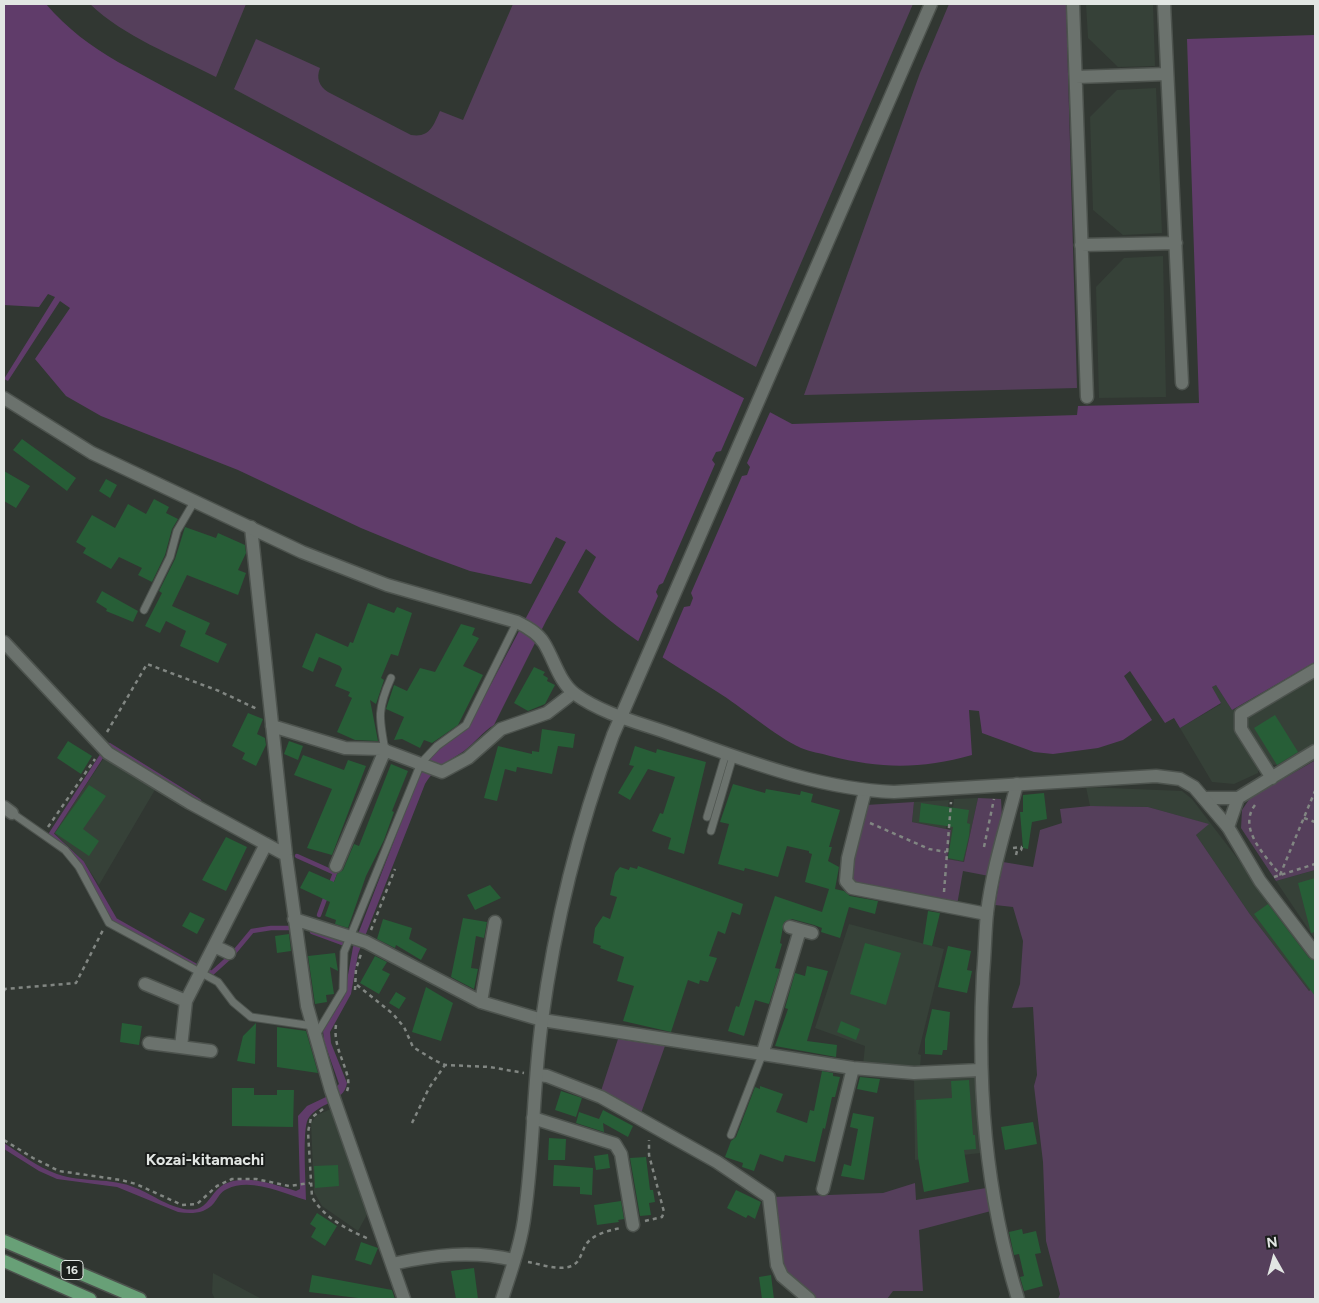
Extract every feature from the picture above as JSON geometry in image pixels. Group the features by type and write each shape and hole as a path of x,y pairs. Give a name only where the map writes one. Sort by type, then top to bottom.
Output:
{"main road":[{"name":"16","path":"4,1241 140,1299"},
{"name":"16","path":"4,1262 85,1298"}],"street":[{"path":"502,1299 525,1214 542,1020 556,931 578,840 603,762 931,4"},
{"path":"1073,4 1087,397"},
{"path":"1164,4 1182,383"},
{"path":"1076,77 1167,74"},
{"path":"1082,246 1176,242"},
{"path":"4,398 92,453 302,552 364,577 468,610 517,622 531,630 543,641 564,683 573,693 592,705 729,754 823,783 865,791 894,792 1156,776 1180,778 1194,787 1205,798 1228,827 1260,881 1315,953"},
{"path":"250,527 286,855 307,1006 333,1096 404,1299"},
{"path":"4,642 108,753 190,803 286,855"},
{"path":"1272,778 1241,729 1241,714 1315,670"},
{"path":"271,721 345,748 385,750 442,772 468,758 501,729 547,713 573,693"},
{"path":"336,866 385,750"},
{"path":"1205,798 1238,798 1315,751"},
{"path":"1017,784 993,881 987,914 980,1070 986,1154 1006,1257 1018,1299"},
{"path":"865,791 848,858 846,882 852,888 987,914"},
{"path":"1228,827 1238,798"},
{"path":"180,1047 186,1001 266,844"},
{"path":"294,919 366,942 481,1002 542,1020 852,1068 914,1073 980,1070"},
{"path":"481,1002 495,922"},
{"path":"762,1055 801,930"},
{"path":"214,946 229,953"},
{"path":"145,984 186,1001"},
{"path":"149,1043 211,1051"},
{"path":"823,1188 852,1068"},
{"path":"537,1075 547,1076 601,1096 717,1162 769,1197 777,1265 782,1276 809,1299"},
{"path":"533,1118 615,1144 621,1154 633,1225"},
{"path":"392,1264 454,1253 496,1256 514,1260"}],"lane":[{"path":"144,610 170,558 177,531 194,502"},
{"path":"8,810 65,850 79,867 109,923 218,982 233,1002 251,1017 314,1031 343,990 344,952 421,763 437,746 466,725 517,622"},
{"path":"385,750 379,708 391,678"},
{"path":"707,817 729,754"},
{"path":"711,831 729,754"},
{"path":"731,1135 762,1055"}],"path":[{"path":"43,834 101,746 147,664 219,691 271,721"},
{"path":"1280,875 1315,790"},
{"path":"983,853 994,795"},
{"path":"944,906 951,798"},
{"path":"1258,803 1249,814 1252,835 1280,875"},
{"path":"1304,818 1315,822"},
{"path":"859,819 929,849 946,852"},
{"path":"1016,855 1017,850 1021,850 1022,847"},
{"path":"1260,881 1315,864"},
{"path":"353,997 356,985 356,969 395,869"},
{"path":"4,991 5,989 76,983 103,929 109,923"},
{"path":"356,985 393,1014 404,1027 414,1047 445,1065 490,1067 537,1075"},
{"path":"339,1018 334,1039 349,1079 349,1085 343,1097 333,1096 309,1123 312,1197 318,1207 355,1233 386,1247"},
{"path":"412,1123 428,1088 445,1065"},
{"path":"514,1260 558,1268 571,1266 576,1263 588,1242 601,1234 662,1217 664,1212 649,1155 652,1126"},
{"path":"4,1140 59,1171 136,1184 182,1205 197,1204 217,1186 232,1178 256,1179 289,1186 310,1183"}],"shaded area":[{"path":"4,4 46,4 80,36 118,62 792,424 1077,415 1078,406 1199,403 1187,39 1315,35 1315,662 1232,710 1216,685 1212,687 1221,703 1180,728 1174,718 1165,723 1130,671 1124,676 1152,720 1123,740 1098,748 1053,754 1034,752 982,733 979,711 969,710 972,755 954,760 919,765 901,766 867,763 808,751 791,743 627,633 578,592 596,557 586,549 546,621 494,725 472,745 438,769 425,784 358,954 351,994 330,1032 331,1043 347,1083 341,1095 317,1109 308,1119 305,1134 306,1200 256,1185 236,1186 221,1193 210,1207 198,1212 183,1213 117,1187 57,1179 39,1171 4,1149 4,1143 36,1164 57,1174 67,1177 117,1182 143,1191 165,1203 189,1210 200,1208 219,1188 237,1180 268,1183 296,1191 300,1189 298,1116 307,1106 326,1097 339,1084 324,1041 323,1031 344,997 353,947 421,771 438,749 462,732 480,705 566,542 556,537 531,584 470,571 361,528 238,470 101,416 66,396 35,359 70,308 60,301 8,381 4,379 55,297 48,294 39,307 4,305"},
{"path":"90,4 246,4 216,77 134,36 103,16"},
{"path":"513,4 913,4 756,367 234,89 256,39 320,68 319,82 328,92 411,135 423,135 430,130 440,111 463,120"},
{"path":"949,4 1066,4 1077,388 804,395 920,73"},
{"path":"1086,4 1153,4 1155,66 1118,67 1088,38"},
{"path":"1156,88 1162,233 1123,235 1093,210 1090,117 1117,90"},
{"path":"1163,256 1166,397 1099,398 1096,287 1124,258"},
{"path":"1315,662 1315,743 1278,765 1258,764 1258,773 1234,784 1212,782 1180,728 1221,704 1212,687 1216,685 1232,710"},
{"path":"106,755 156,788 99,885 84,862 54,833"},
{"path":"1314,761 1315,870 1276,881 1241,828 1242,810 1250,798"},
{"path":"1086,787 1182,791 1192,799 1315,960 1315,986 1309,991 1249,913 1196,835 1208,824 1148,807 1090,806"},
{"path":"978,798 964,862 947,859 954,799"},
{"path":"978,798 1001,799 1002,817 989,876 963,871 957,905 855,887 850,881 866,805 914,802 912,822 951,830 947,859 964,862"},
{"path":"949,800 946,829 912,822 914,802"},
{"path":"1090,806 1148,807 1209,824 1196,835 1249,913 1309,991 1315,986 1315,1299 1058,1299 1060,1294 1046,1241 1043,1162 1034,1086 1037,1075 1033,1007 1012,1008 1020,984 1023,941 1013,907 995,905 1003,862 1033,867 1040,830 1062,823 1060,809"},
{"path":"1315,870 1315,939 1276,881"},
{"path":"849,924 944,949 918,1054 921,1055 920,1068 863,1065 865,1046 815,1028"},
{"path":"618,1039 665,1046 640,1116 601,1091"},
{"path":"975,1076 981,1153 915,1160 914,1078"},
{"path":"333,1108 370,1209 358,1231 322,1206 314,1192 311,1123 317,1115"},
{"path":"915,1183 916,1200 986,1188 991,1211 919,1230 923,1291 893,1291 887,1299 814,1299 787,1273 782,1263 773,1197 883,1193"},
{"path":"213,1273 262,1299 215,1299 212,1293"}],"pier":[{"path":"745,396 771,410 747,463 750,467 747,475 742,476 691,593 693,598 690,606 684,607 661,661 637,644 658,596 656,592 659,585 663,583 715,464 712,460 716,452 721,451"}],"building":[{"path":"22,439 76,478 67,491 13,450"},
{"path":"4,471 30,486 16,508 4,501"},
{"path":"106,479 117,485 110,498 99,491"},
{"path":"154,499 169,507 166,513 178,519 172,529 165,555 152,582 138,575 142,568 119,557 111,569 83,553 86,548 76,542 92,515 115,528 128,504 146,514"},
{"path":"185,527 216,538 218,533 245,545 246,553 238,570 246,573 238,595 187,575 172,606 210,623 205,634 227,644 218,663 180,646 186,631 166,621 160,633 145,626 162,593 159,591 175,559"},
{"path":"102,591 138,611 133,622 106,611 107,609 96,602"},
{"path":"368,603 394,613 397,607 412,613 398,656 391,654 381,678 384,680 376,704 370,700 378,741 355,740 337,732 352,698 348,696 350,692 335,686 342,669 340,666 319,657 313,672 302,667 316,633 348,647 350,642 353,643"},
{"path":"461,624 475,628 472,635 479,638 463,666 483,675 458,725 432,743 424,740 420,748 402,739 394,740 404,717 386,709 394,685 407,691 420,668 435,672"},
{"path":"534,667 545,672 543,675 548,678 547,681 555,685 545,704 528,711 514,703"},
{"path":"248,713 263,719 257,734 265,738 266,745 256,766 242,759 245,753 232,746"},
{"path":"1275,715 1298,752 1277,765 1254,728"},
{"path":"542,729 575,734 573,748 558,746 552,774 517,767 516,772 505,769 497,801 484,798 498,746 532,754 532,751 539,752"},
{"path":"68,741 92,756 81,774 57,758"},
{"path":"289,741 303,746 298,760 284,754"},
{"path":"635,746 656,753 657,749 706,762 684,854 668,849 671,838 652,831 660,813 663,814 675,777 648,769 630,800 618,793 634,766 629,765"},
{"path":"303,755 344,770 348,760 366,766 332,855 307,848 332,789 294,775"},
{"path":"391,764 408,771 392,811 394,812 384,840 366,876 348,928 335,924 336,920 325,916 330,902 300,888 309,871 334,882 337,874 343,870 354,844 359,846"},
{"path":"733,784 765,793 766,789 800,795 801,791 813,794 811,802 840,810 829,847 832,847 828,861 839,867 835,889 844,891 850,896 878,901 875,914 849,907 840,938 821,932 822,928 814,925 792,919 784,922 780,943 782,944 775,968 780,969 769,1004 755,1000 744,1036 728,1031 736,1006 739,1007 775,896 822,912 829,889 805,882 812,854 809,851 787,846 778,877 745,868 744,871 718,864 729,824 720,822"},
{"path":"89,785 106,796 83,829 99,841 89,856 55,833"},
{"path":"1044,793 1047,819 1032,822 1028,849 1023,848 1020,812 1023,812 1023,795"},
{"path":"921,803 969,810 967,823 970,824 969,836 963,861 948,858 953,827 919,822"},
{"path":"226,837 247,847 226,891 202,880"},
{"path":"638,866 743,904 740,915 732,912 725,934 718,931 709,956 717,958 708,982 700,980 699,984 688,980 671,1032 623,1021 634,986 617,981 624,957 600,948 601,946 593,943 595,928 603,916 610,919 617,897 610,895 615,873 620,867 629,870 630,867 637,869"},
{"path":"1315,878 1315,932 1311,933 1298,883"},
{"path":"490,885 501,898 475,910 467,895"},
{"path":"1268,904 1309,958 1315,961 1315,996 1254,914"},
{"path":"928,911 940,913 932,946 923,944"},
{"path":"190,912 205,919 197,934 182,926"},
{"path":"463,918 487,922 484,938 476,936 471,968 478,969 474,989 451,977"},
{"path":"383,919 412,928 409,939 427,949 421,960 396,945 395,948 377,939"},
{"path":"289,934 291,951 277,953 275,936"},
{"path":"865,943 901,953 886,1005 850,994"},
{"path":"948,946 971,951 967,970 972,971 967,993 938,987"},
{"path":"335,953 338,971 330,967 334,994 326,995 327,1002 315,1004 308,956"},
{"path":"375,956 387,962 382,970 390,974 379,994 360,983"},
{"path":"807,966 828,971 807,1041 837,1045 836,1057 775,1046 788,1009 785,1008 795,973 805,976"},
{"path":"426,987 453,1003 441,1041 412,1032"},
{"path":"396,992 406,998 399,1009 389,1003"},
{"path":"932,1009 950,1012 947,1050 943,1050 942,1055 925,1054 925,1039"},
{"path":"841,1021 860,1029 856,1040 837,1032"},
{"path":"122,1023 142,1026 139,1045 120,1042"},
{"path":"256,1023 255,1064 237,1061 243,1036"},
{"path":"277,1027 306,1031 318,1073 277,1067"},
{"path":"822,1071 833,1073 833,1076 840,1077 835,1097 832,1097 815,1162 785,1155 783,1162 760,1154 754,1171 742,1167 743,1163 725,1157 731,1141 736,1137 755,1087 760,1089 760,1086 783,1094 776,1112 807,1123 810,1110 814,1111"},
{"path":"860,1077 880,1079 877,1093 857,1089"},
{"path":"969,1080 973,1135 975,1135 976,1149 964,1150 969,1182 924,1192 918,1157 916,1100 952,1098 951,1081"},
{"path":"232,1088 254,1088 254,1095 277,1095 277,1090 294,1090 293,1127 232,1126"},
{"path":"561,1091 582,1098 576,1117 555,1110"},
{"path":"603,1110 633,1126 628,1137 603,1123 604,1132 576,1123 579,1112 599,1119"},
{"path":"853,1113 874,1117 864,1180 841,1176 844,1164 851,1166 858,1129 850,1127"},
{"path":"1033,1122 1037,1144 1005,1150 1001,1127"},
{"path":"549,1138 566,1139 565,1160 548,1160"},
{"path":"608,1154 610,1168 596,1170 594,1156"},
{"path":"646,1157 650,1190 653,1190 655,1202 649,1203 651,1215 640,1216 630,1158"},
{"path":"338,1165 339,1186 315,1188 314,1166"},
{"path":"554,1165 593,1168 592,1195 580,1194 580,1187 553,1186"},
{"path":"736,1190 761,1202 755,1219 748,1215 746,1218 727,1208"},
{"path":"621,1201 624,1219 618,1220 619,1222 597,1225 594,1205"},
{"path":"317,1213 337,1226 325,1246 311,1237 316,1228 310,1224"},
{"path":"1022,1229 1023,1234 1036,1231 1041,1253 1035,1254 1043,1286 1024,1291 1020,1277 1024,1276 1019,1254 1014,1255 1009,1232"},
{"path":"361,1242 378,1248 371,1265 355,1260"},
{"path":"474,1268 478,1299 456,1299 451,1271"},
{"path":"312,1275 392,1290 395,1299 366,1299 309,1292"},
{"path":"771,1275 774,1299 762,1299 759,1277"}],"waterway":[{"path":"109,745 199,801"},
{"path":"101,757 51,834 82,863 115,920 196,966"},
{"path":"297,856 335,873 330,886"},
{"path":"319,915 326,896"},
{"path":"206,971 212,973 232,955 252,931 289,928"},
{"path":"312,932 342,943"}],"district":[{"name":"Kozai-kitamachi","path":"205,1160"}]}
